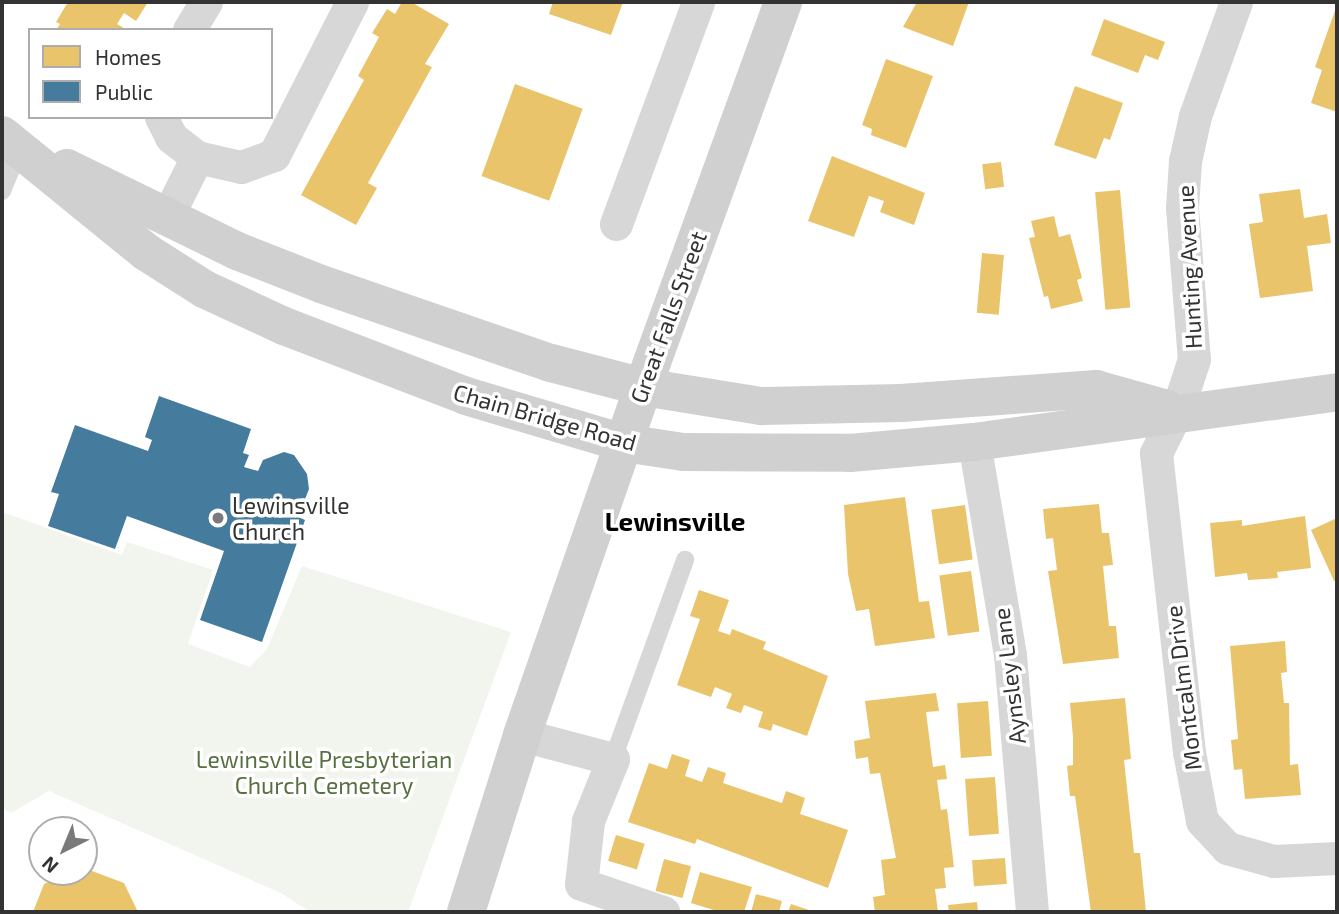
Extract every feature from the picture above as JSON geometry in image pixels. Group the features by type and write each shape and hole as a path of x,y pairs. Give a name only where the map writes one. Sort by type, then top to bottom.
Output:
{"main road":[{"name":"Great Falls Street","path":"466,912 522,735 643,387 783,2"},
{"name":"Chain Bridge Road","path":"11,141 237,251 321,284 551,363 643,387 762,406 901,403 1096,389 1177,411"},
{"name":"Chain Bridge Road","path":"11,141 146,253 204,289 284,326 466,396 624,443 683,452 789,454 974,442 1177,411 1337,392"}],"street":[{"path":"190,28 206,2"},
{"path":"162,119 171,137 197,157 241,167 274,155 352,2"},
{"path":"616,224 698,2"},
{"name":"Hunting Avenue","path":"1177,411 1194,359 1182,208 1185,161 1195,116 1236,2"},
{"path":"167,216 197,157"},
{"name":"Montcalm Drive","path":"1177,411 1156,453 1188,752 1202,821 1227,848 1274,861 1337,858"},
{"name":"Aynsley Lane","path":"974,442 1010,655 1032,912"},
{"path":"522,735 613,758 588,821 581,884 663,912"}],"lane":[{"path":"2,191 11,141"},
{"path":"613,758 685,560"}],"green space":[{"name":"Lewinsville Presbyterian Church Cemetery","path":"2,512 122,555 127,542 213,570 188,644 250,667 267,649 302,566 511,632 408,912 310,912 281,893 49,791 11,813 2,808"}],"building: Homes":[{"path":"68,2 148,2 136,21 124,13 117,24 124,28 57,28 60,24 56,22"},
{"path":"402,2 411,2 449,24 425,64 432,67 368,183 377,188 356,225 301,195 364,80 358,76 379,37 372,33 387,9 395,14"},
{"path":"553,2 623,2 611,35 549,14"},
{"path":"917,2 969,2 953,46 903,27"},
{"path":"1337,5 1337,112 1311,103 1322,70 1315,67"},
{"path":"1104,19 1165,42 1158,60 1145,55 1138,73 1091,55"},
{"path":"886,59 933,76 906,148 871,135 872,129 862,125"},
{"path":"515,84 583,109 549,201 481,176"},
{"path":"1075,86 1123,103 1110,140 1104,138 1096,159 1054,145"},
{"path":"832,156 925,193 914,225 880,212 884,201 869,196 854,237 808,221"},
{"path":"1001,162 1004,187 985,189 982,164"},
{"path":"1300,189 1304,218 1327,214 1331,243 1307,246 1313,291 1260,298 1249,224 1263,222 1259,194"},
{"path":"1120,190 1130,308 1105,310 1095,192"},
{"path":"1054,216 1059,237 1070,234 1082,278 1077,280 1083,301 1051,309 1048,296 1044,297 1029,238 1035,237 1031,221"},
{"path":"982,253 1004,255 999,315 977,313"},
{"path":"905,497 919,602 929,601 935,638 875,646 869,609 856,611 848,574 844,505"},
{"path":"1099,504 1102,533 1109,533 1113,565 1103,566 1109,626 1116,626 1119,658 1063,664 1048,571 1057,570 1053,538 1046,539 1043,509"},
{"path":"965,505 973,559 939,564 931,510"},
{"path":"1305,516 1311,568 1277,572 1278,578 1248,580 1247,573 1215,577 1210,523 1242,520 1242,526"},
{"path":"1337,518 1337,580 1334,581 1311,530"},
{"path":"971,571 979,631 948,636 939,575"},
{"path":"699,590 729,600 718,631 730,635 732,629 766,642 763,649 828,676 807,736 773,724 771,731 758,727 763,712 744,705 741,713 726,708 732,694 715,687 711,697 677,685 700,619 690,616"},
{"path":"1285,641 1287,672 1281,673 1284,703 1289,703 1290,765 1298,764 1301,795 1245,799 1242,769 1234,770 1231,740 1238,739 1230,646"},
{"path":"936,693 939,711 926,712 933,767 945,765 947,779 937,780 941,810 947,809 954,867 944,868 946,888 935,889 938,912 875,912 873,897 885,895 881,860 896,858 880,773 870,774 868,757 856,759 854,741 870,738 865,701"},
{"path":"1125,698 1131,759 1124,760 1134,853 1140,853 1146,912 1091,912 1075,796 1070,796 1067,766 1073,765 1073,737 1070,703"},
{"path":"988,701 992,756 961,758 957,703"},
{"path":"672,754 690,760 685,776 702,782 708,767 726,773 723,783 782,803 786,791 805,798 800,814 848,830 828,888 697,839 695,844 628,822 649,763 667,769"},
{"path":"995,777 999,834 969,836 965,779"},
{"path":"616,835 645,844 637,870 608,861"},
{"path":"1005,858 1007,884 974,886 972,860"},
{"path":"664,859 691,866 683,898 655,891"},
{"path":"700,872 752,887 744,912 720,912 691,903"},
{"path":"98,873 124,883 138,912 33,912 43,886 98,886"},
{"path":"756,894 782,901 779,912 751,912"},
{"path":"977,902 978,912 949,912 948,905"},
{"path":"791,904 815,912 788,912"}],"building: Public":[{"name":"Lewinsville Church","path":"159,396 251,429 243,453 249,455 244,467 258,471 263,460 284,452 294,455 307,474 309,489 298,517 305,520 262,642 200,620 224,551 127,516 115,549 48,526 59,494 51,492 75,425 148,451 152,440 145,437"}],"place":[{"name":"Lewinsville Church","path":"218,518"}],"district":[{"name":"Lewinsville","path":"675,521"}]}
